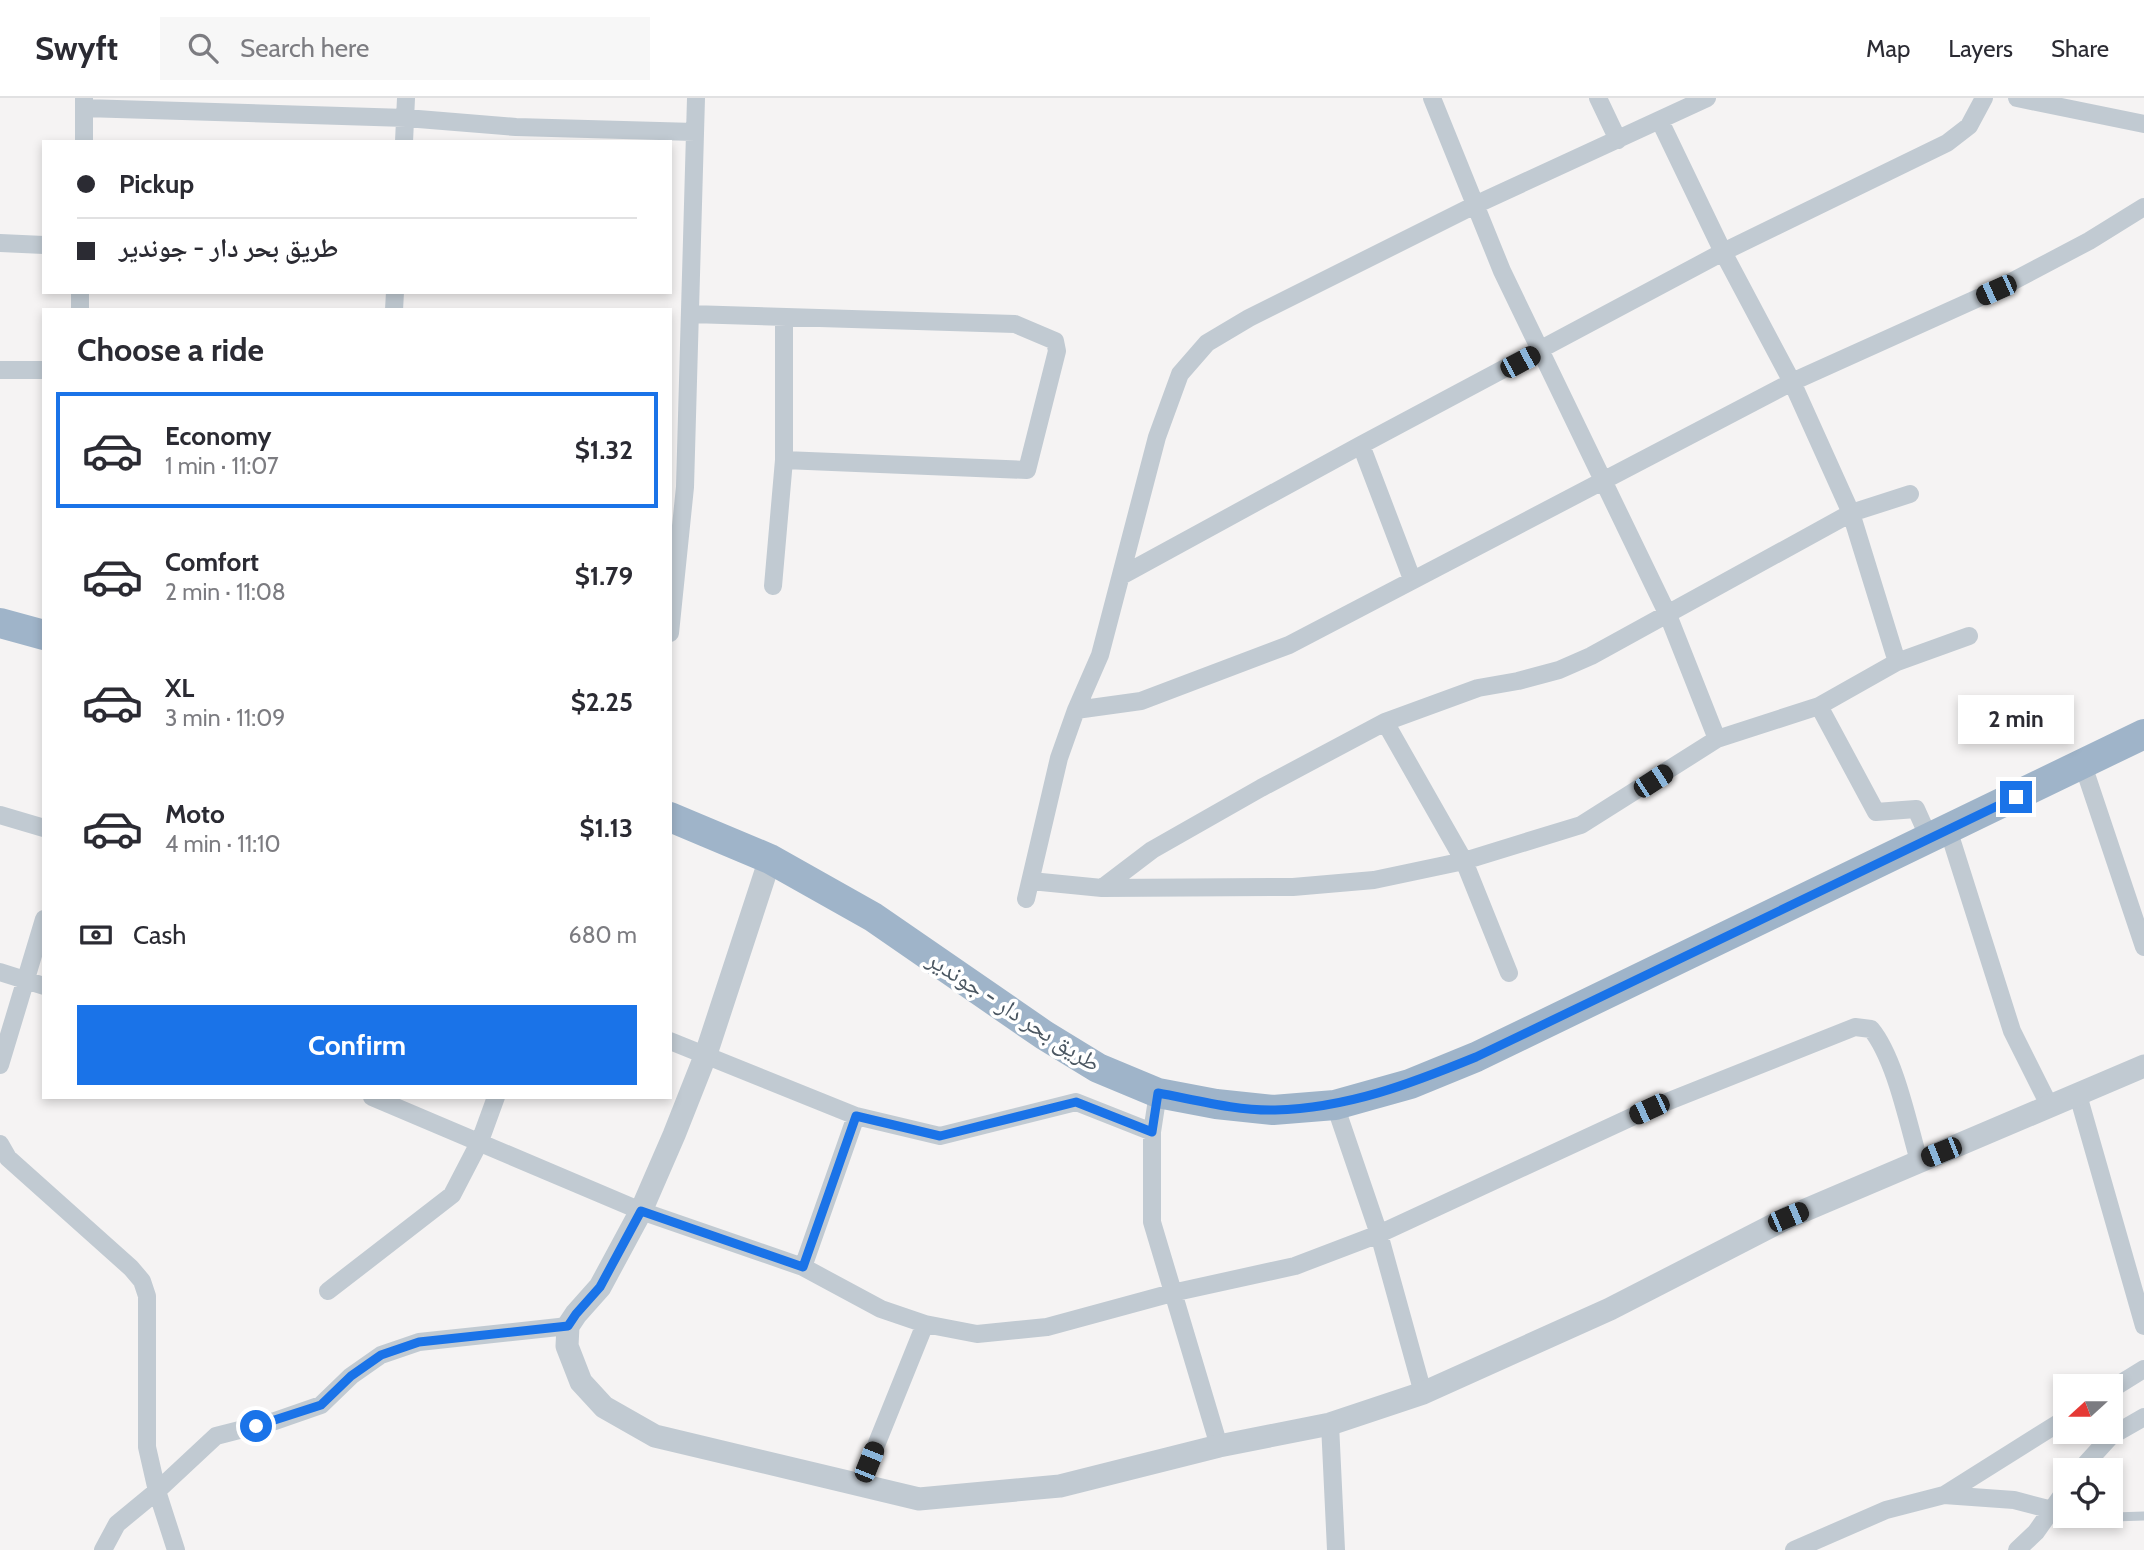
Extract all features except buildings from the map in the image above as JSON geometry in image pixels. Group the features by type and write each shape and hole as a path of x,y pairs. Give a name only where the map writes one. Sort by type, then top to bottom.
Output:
{"highway":[{"path":"0,624 42,634"},
{"name":"طريق بحر دار - جوندير","path":"672,818 770,859 873,918 1044,1035 1087,1061 1158,1093 1216,1104 1273,1110 1335,1105 1410,1084 1476,1057 2144,734"}],"street":[{"path":"404,140 406,98"},
{"path":"672,614 685,487 696,98"},
{"path":"1433,98 1502,271 1668,615 1717,739"},
{"path":"1598,98 1618,140"},
{"path":"1707,98 1475,205 1249,318 1207,343 1180,374 1157,437 1100,655 1059,758 1028,890 1293,887 1374,880 1464,861 1581,825 1632,796 1717,739 1819,706 1897,662 1969,636"},
{"path":"1121,576 1723,252 1947,143 1969,126 1984,98"},
{"path":"2017,98 2144,124"},
{"path":"83,140 84,103 406,118 516,127 695,132"},
{"path":"1660,121 1723,252 1792,382 1852,513 1897,662"},
{"path":"1076,710 1141,701 1289,645 1792,382 1996,290 2090,241 2144,207"},
{"path":"0,243 42,245"},
{"path":"690,314 1015,324 1055,341 1058,351 1027,470 784,460"},
{"path":"773,586 784,460 784,318"},
{"path":"0,370 42,370"},
{"path":"1361,445 1412,579"},
{"path":"1102,888 1152,850 1385,722 1479,688 1559,670 1668,615 1852,513 1910,494"},
{"path":"1819,706 1876,812 1916,809 1939,834 2012,1031 2050,1107"},
{"path":"1385,722 1464,861 1509,974"},
{"path":"2083,765 2144,947"},
{"path":"0,815 42,827"},
{"path":"770,859 706,1054 641,1211 600,1287 568,1326 567,1346 581,1382 604,1407 655,1436 919,1499 1060,1486 1219,1446 1330,1424 1423,1392 1610,1308 1788,1217 2144,1066"},
{"path":"0,1065 42,926"},
{"path":"0,972 42,985"},
{"path":"377,1099 641,1211 803,1267 881,1309 925,1324 977,1334 1046,1326 1172,1293 1295,1266 1379,1234 1649,1109 1855,1027 1871,1029 1880,1040 1919,1161"},
{"path":"672,1042 856,1116 940,1136 1076,1102 1152,1132"},
{"path":"1158,1093 1152,1132 1152,1222 1219,1446"},
{"path":"2078,1095 2144,1326"},
{"path":"328,1292 452,1195 480,1141 495,1099"},
{"path":"1335,1105 1379,1234 1423,1392"},
{"path":"803,1267 856,1116"},
{"path":"0,1144 8,1158 131,1268 142,1281 147,1296 147,1447 157,1491 176,1550"},
{"path":"860,1485 925,1324"},
{"path":"103,1550 117,1524 216,1436 321,1405 351,1376 381,1355 419,1342 568,1326"},
{"path":"2123,1382 2144,1369"},
{"path":"2091,1458 2111,1436 2144,1417"},
{"path":"1330,1424 1336,1550"},
{"path":"1794,1550 1886,1510 1944,1495 2053,1427"},
{"path":"1944,1495 2014,1500 2053,1510"},
{"path":"2017,1550 2053,1516"}],"lane":[{"path":"2123,1517 2144,1516"}],"route":[{"path":"256,1426 321,1405 351,1376 381,1355 419,1342 568,1326 600,1287 641,1211 803,1267 856,1116 940,1136 1076,1102 1152,1132 1158,1093 1216,1104 1273,1110 1335,1105 1410,1084 1476,1057 2016,797"}]}
